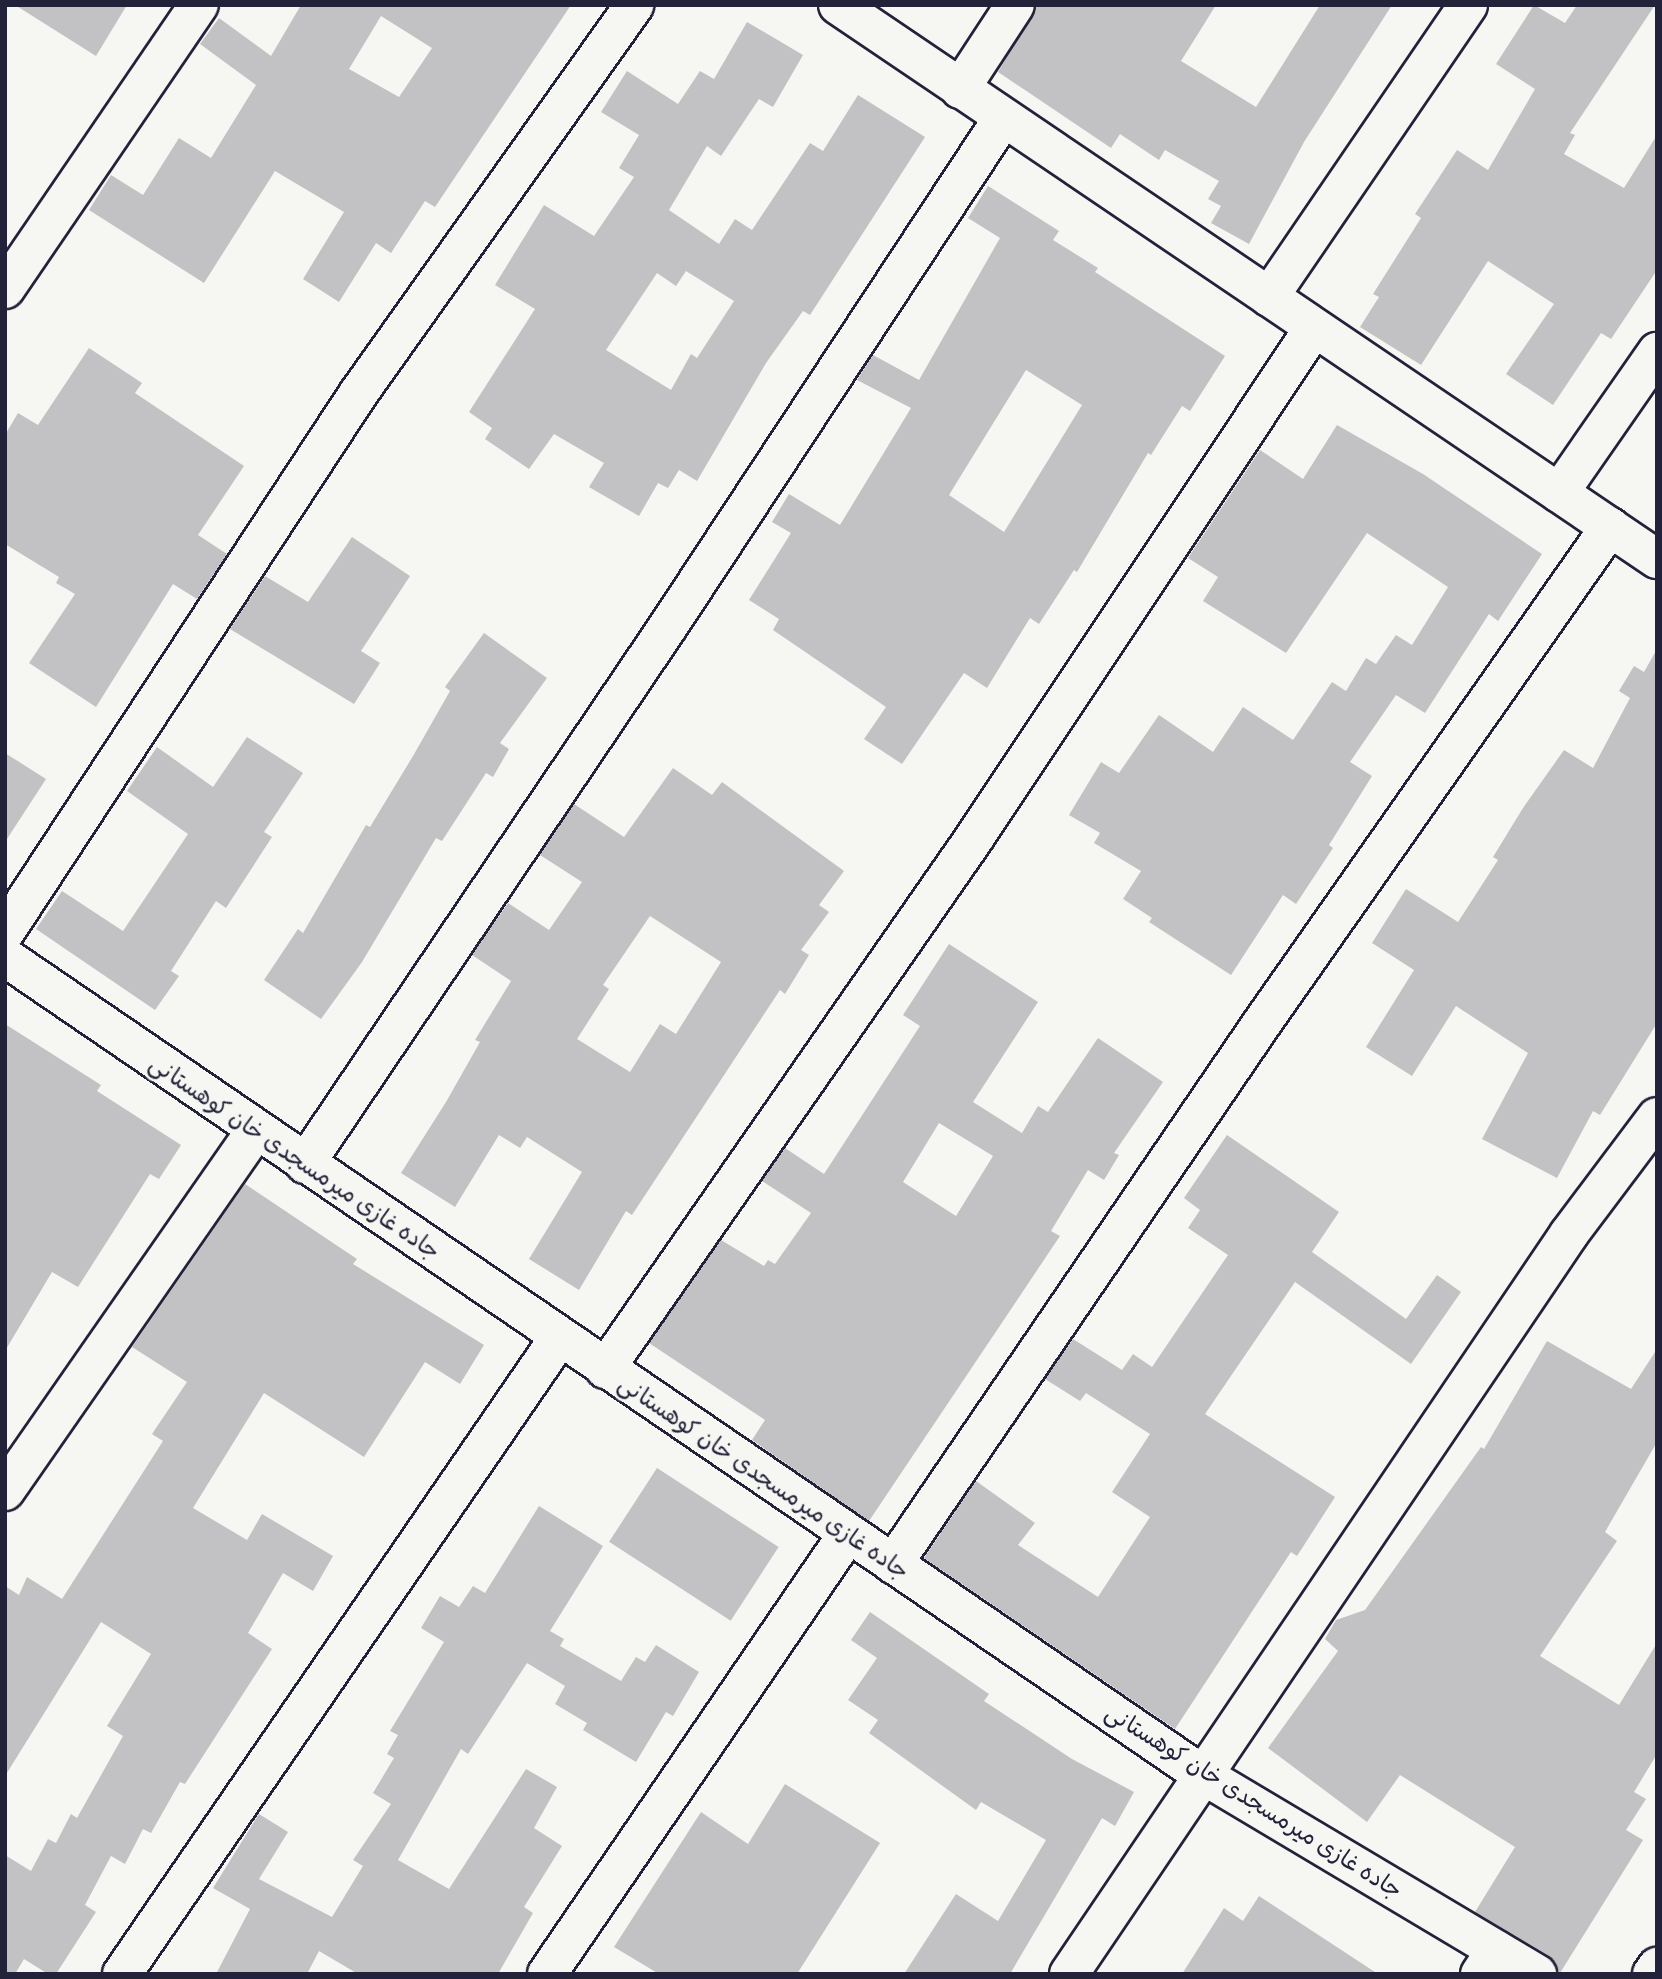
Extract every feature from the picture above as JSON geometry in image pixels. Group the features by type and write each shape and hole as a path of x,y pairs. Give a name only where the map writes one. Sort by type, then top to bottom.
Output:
{"street":[{"path":"5,289 199,5"},
{"path":"5,932 358,394 634,5"},
{"path":"838,5 1657,559"},
{"path":"960,89 1015,5"},
{"path":"1269,297 1468,5"},
{"path":"305,1164 669,625 1003,118"},
{"path":"604,1368 975,837 1314,328"},
{"path":"1559,493 1657,352"},
{"path":"893,1564 1262,1023 1610,527"},
{"name":"جاده غازی میرمسجدی خان کوهستانی","path":"5,957 846,1535 893,1564 1203,1775 1488,1962 1537,1974"},
{"path":"1069,1974 1569,1234 1657,1117"},
{"path":"5,1491 255,1130"},
{"path":"122,1974 559,1338"},
{"path":"547,1974 846,1535"},
{"path":"1652,1974 1657,1967"}],"building":[{"path":"15,5 127,5 96,56"},
{"path":"301,5 571,5 435,207 425,201 391,253 376,243 339,302 303,279 344,212 275,171 204,283 89,210 111,175 143,195 179,138 211,158 256,85 200,44 219,18 271,56","holes":["381,16 432,48 399,97 349,69"]},
{"path":"1037,5 1216,5 1181,61 1256,107 1320,5 1392,5 1304,142 1249,244 1211,223 1221,206 1208,199 1219,181 1165,150 1159,160 1120,134 1111,148 998,72"},
{"path":"1534,5 1565,23 1577,5 1655,5 1570,133 1575,135 1564,154 1624,188 1657,135 1657,270 1611,339 1601,333 1553,405 1506,374 1554,304 1488,261 1421,365 1360,327 1379,297 1373,294 1421,218 1415,214 1457,150 1488,170 1535,89 1496,64"},
{"path":"747,22 803,55 773,107 759,99 721,156 707,146 669,210 719,244 735,219 752,230 810,143 823,151 858,95 925,137 810,315 803,311 766,363 697,481 679,470 668,488 658,483 639,516 589,487 604,463 554,434 529,469 485,439 492,428 469,412 535,309 495,285 544,205 594,236 634,177 619,168 639,135 601,112 627,71 678,104 700,71 714,79","holes":["686,271 734,301 697,358 691,354 671,390 606,350 657,273 676,286"]},
{"path":"988,186 1059,231 1053,240 1098,268 1095,272 1225,356 1190,411 1182,406 1151,455 1148,453 1077,572 1074,570 1039,624 1030,618 987,688 964,673 902,764 864,739 886,707 773,630 779,619 749,600 791,533 772,522 789,494 840,525 911,408 857,380 873,355 919,380 1000,238 968,218","holes":["1026,370 1082,405 1004,532 949,495"]},
{"path":"89,348 142,383 135,393 244,466 198,535 227,554 197,599 173,584 96,707 29,663 75,594 56,583 59,577 5,544 5,435 18,413 38,425"},
{"path":"1337,425 1423,474 1542,554 1498,621 1489,614 1425,713 1396,695 1350,762 1372,776 1329,845 1333,848 1296,904 1283,895 1231,975 1149,922 1152,918 1123,899 1141,871 1094,843 1100,833 1069,815 1101,762 1119,773 1159,715 1213,752 1243,707 1293,740 1332,682 1346,691 1366,658 1376,664 1396,635 1412,645 1448,587 1367,533 1286,653 1203,601 1218,577 1188,558 1260,450 1303,479"},
{"path":"352,537 410,576 361,651 380,663 354,704 230,629 265,576 308,602"},
{"path":"484,633 547,678 500,743 509,749 493,777 486,773 442,841 436,838 362,962 321,1019 264,980 298,929 303,933 366,825 370,827 413,756 450,691 445,687"},
{"path":"1657,649 1657,1023 1600,1115 1593,1111 1557,1178 1482,1139 1528,1053 1456,1006 1412,1076 1366,1047 1414,970 1372,943 1406,889 1458,922 1498,860 1493,857 1523,808 1564,750 1593,768 1630,698 1619,691 1634,666 1644,672"},
{"path":"247,737 303,773 264,832 272,837 226,908 216,901 171,971 179,976 155,1010 36,929 62,891 123,931 188,834 127,791 157,747 213,787"},
{"path":"5,753 46,779 5,842"},
{"path":"673,768 712,795 722,782 844,871 819,905 829,912 801,950 809,955 785,994 780,990 632,1215 626,1211 579,1290 529,1259 582,1172 527,1137 520,1148 499,1135 455,1207 401,1173 446,1102 480,1042 475,1040 511,981 472,955 508,903 549,930 582,882 540,855 574,804 624,837","holes":["650,916 721,962 676,1034 660,1024 630,1072 577,1039 609,989 603,985"]},
{"path":"949,944 1038,1002 973,1102 1022,1133 1038,1106 1048,1112 1098,1038 1163,1082 1114,1153 1119,1155 1104,1180 1088,1170 1051,1231 1060,1236 869,1521 752,1440 765,1420 649,1343 721,1240 764,1266 768,1260 775,1264 811,1213 762,1181 785,1148 824,1174 920,1026 903,1015","holes":["939,1123 993,1156 956,1216 903,1182"]},
{"path":"5,1024 101,1085 97,1091 181,1145 159,1179 150,1174 78,1287 52,1272 5,1351"},
{"path":"1227,1135 1339,1212 1312,1252 1406,1319 1437,1275 1461,1292 1411,1364 1295,1282 1205,1414 1335,1497 1297,1556 1291,1552 1175,1729 924,1558 976,1481 1035,1523 1018,1545 1098,1597 1150,1517 1112,1492 1150,1434 1086,1393 1080,1401 1045,1379 1073,1339 1122,1370 1133,1354 1152,1367 1228,1255 1188,1228 1200,1210 1184,1198"},
{"path":"245,1184 357,1259 353,1264 484,1345 460,1384 425,1362 364,1457 264,1393 193,1508 247,1540 262,1514 333,1556 313,1591 283,1573 248,1633 272,1649 185,1784 180,1782 151,1833 143,1829 125,1864 111,1856 85,1905 96,1912 56,1974 48,1974 24,1959 15,1974 5,1974 5,1855 31,1871 48,1839 56,1843 71,1814 77,1818 123,1736 107,1726 151,1654 101,1622 5,1776 5,1586 19,1595 27,1577 62,1599 163,1441 152,1434 187,1382 132,1347"},
{"path":"1547,1341 1631,1389 1657,1349 1657,1442 1605,1532 1617,1541 1540,1656 1619,1705 1657,1643 1657,1754 1634,1792 1646,1799 1626,1830 1643,1840 1560,1973 1548,1955 1475,1912 1515,1847 1400,1775 1367,1822 1268,1748 1338,1651 1325,1639 1336,1620 1365,1610 1481,1447 1484,1449"},
{"path":"657,1468 779,1547 731,1621 609,1542"},
{"path":"539,1506 603,1546 550,1631 564,1639 560,1646 621,1681 636,1657 645,1662 656,1645 699,1672 673,1716 666,1712 636,1762 583,1730 587,1723 555,1704 565,1686 527,1663 468,1754 461,1749 398,1860 449,1889 526,1769 557,1787 534,1828 562,1846 524,1907 533,1913 498,1974 358,1974 319,1951 307,1974 216,1974 250,1909 213,1888 259,1814 288,1832 259,1879 332,1917 363,1866 353,1860 391,1804 373,1793 394,1758 387,1754 398,1735 390,1731 444,1642 421,1628 440,1596 459,1607 473,1586 485,1593"},
{"path":"870,1612 989,1694 984,1701 1072,1759 1134,1792 1115,1826 1102,1818 1010,1974 904,1974 956,1894 998,1921 1046,1840 981,1802 976,1810 869,1733 878,1720 848,1700 877,1658 851,1640"},
{"path":"785,1784 880,1843 797,1974 659,1974 614,1947 701,1812 748,1844"},
{"path":"1259,1896 1378,1974 1182,1974 1224,1908 1243,1921"}]}
